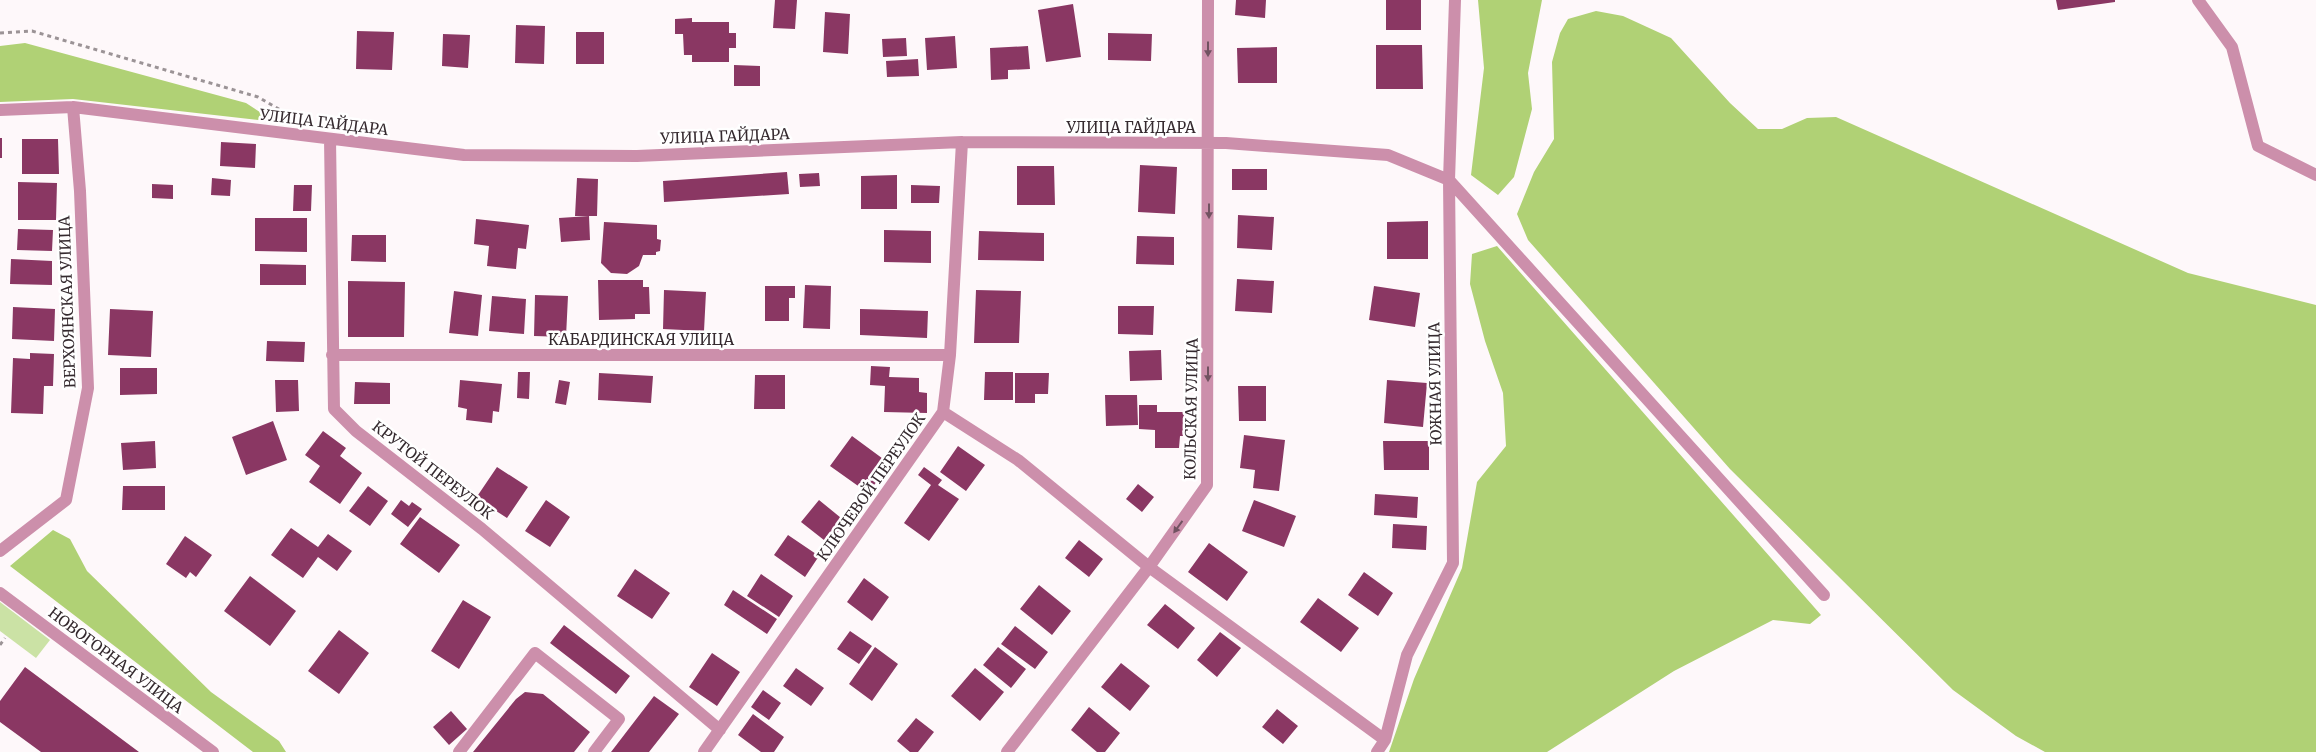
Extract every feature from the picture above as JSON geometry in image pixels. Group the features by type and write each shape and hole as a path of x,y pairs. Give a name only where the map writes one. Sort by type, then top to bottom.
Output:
{"street":[{"name":"КОЛЬСКАЯ УЛИЦА","path":"1006,752 1149,567 1207,485 1208,0"},
{"name":"ЮЖНАЯ УЛИЦА","path":"1377,752 1385,740 1407,655 1453,563 1449,180 1455,0"},
{"path":"2198,0 2232,47 2258,146 2316,175"},
{"name":"УЛИЦА ГАЙДАРА","path":"0,110 73,107 464,155 637,156 962,142 1209,143 1388,155 1449,180"},
{"name":"ВЕРХОЯНСКАЯ УЛИЦА","path":"0,551 66,500 88,388 80,191 73,107"},
{"name":"КРУТОЙ ПЕРЕУЛОК","path":"330,139 334,409 356,431 482,529 720,730"},
{"name":"КЛЮЧЕВОЙ ПЕРЕУЛОК","path":"704,752 943,412 950,355 962,142"},
{"path":"1449,180 1824,595"},
{"name":"КАБАРДИНСКАЯ УЛИЦА","path":"332,355 950,355"},
{"path":"943,412 1018,460 1149,567 1385,740"},
{"name":"НОВОГОРНАЯ УЛИЦА","path":"0,593 213,752"},
{"path":"459,752 536,653 619,719 594,752"}],"path":[{"path":"0,33 32,31 258,97 290,116"},
{"path":"0,645 5,638"}],"green space":[{"path":"1478,0 1542,0 1528,73 1532,109 1514,177 1498,195 1471,175 1484,68"},
{"path":"1596,11 1623,16 1671,38 1730,103 1758,129 1782,129 1807,118 1836,117 2188,273 2316,305 2316,752 2045,752 2016,736 1953,690 1730,469 1528,240 1517,214 1534,172 1554,139 1552,62 1560,33 1568,19"},
{"path":"25,43 246,103 275,122 73,99 0,102 0,46"},
{"path":"1497,246 1821,615 1810,624 1773,620 1674,671 1547,752 1389,752 1414,679 1462,568 1477,482 1506,446 1503,393 1485,341 1470,284 1472,254"},
{"path":"53,530 70,539 87,571 211,692 279,741 286,752 253,752 10,566"},
{"path":"0,602 50,640 36,658 0,631"}],"building":[{"path":"775,0 797,0 795,29 773,28"},
{"path":"1236,0 1266,0 1265,18 1235,15"},
{"path":"1386,0 1421,0 1421,30 1386,30"},
{"path":"2056,0 2115,0 2115,2 2058,10"},
{"path":"1073,4 1081,57 1046,62 1038,10"},
{"path":"825,12 850,14 848,54 823,52"},
{"path":"692,18 692,22 729,22 729,33 736,33 736,48 729,48 729,62 692,62 692,55 684,55 683,34 675,34 675,19"},
{"path":"516,25 545,26 544,64 515,63"},
{"path":"357,31 394,32 392,70 356,69"},
{"path":"576,32 604,32 604,64 576,64"},
{"path":"1108,33 1152,34 1151,61 1108,60"},
{"path":"443,34 470,35 468,68 442,66"},
{"path":"955,36 957,68 927,70 925,38"},
{"path":"906,38 907,56 883,57 882,39"},
{"path":"1376,45 1422,45 1423,89 1376,89"},
{"path":"1028,46 1030,69 1008,70 1008,79 991,80 990,48"},
{"path":"1277,47 1277,83 1238,83 1237,48"},
{"path":"918,59 919,76 887,77 886,61"},
{"path":"734,65 760,66 760,86 734,86"},
{"path":"0,138 2,138 2,158 0,158"},
{"path":"22,139 58,139 59,174 22,174"},
{"path":"221,142 256,144 255,168 220,166"},
{"path":"1140,165 1177,167 1175,214 1138,212"},
{"path":"1017,166 1054,166 1055,205 1017,205"},
{"path":"1232,169 1267,169 1267,190 1232,190"},
{"path":"787,172 789,194 664,202 663,181"},
{"path":"819,173 820,186 800,187 799,174"},
{"path":"897,175 897,209 861,209 861,176"},
{"path":"212,178 231,180 230,196 211,195"},
{"path":"577,178 598,179 597,216 575,216"},
{"path":"18,182 57,183 56,220 18,220"},
{"path":"152,184 173,185 173,199 152,198"},
{"path":"294,185 312,185 311,211 293,211"},
{"path":"911,185 940,186 939,203 911,203"},
{"path":"1238,215 1274,217 1272,250 1237,248"},
{"path":"589,216 590,240 561,242 559,218"},
{"path":"255,218 307,218 307,252 255,251"},
{"path":"476,219 529,225 526,249 518,248 516,269 487,266 489,246 474,244"},
{"path":"1428,221 1428,259 1387,259 1387,222"},
{"path":"604,222 657,225 657,239 661,240 660,251 656,252 656,255 643,255 639,266 627,274 611,273 601,263"},
{"path":"18,229 53,230 52,251 17,250"},
{"path":"884,230 931,231 931,263 884,262"},
{"path":"979,231 1044,233 1044,261 978,260"},
{"path":"352,235 386,235 386,262 351,261"},
{"path":"1137,236 1174,237 1174,265 1136,264"},
{"path":"11,259 52,261 52,285 10,284"},
{"path":"260,264 306,265 306,285 260,285"},
{"path":"1237,279 1274,281 1272,313 1235,311"},
{"path":"598,280 643,280 643,287 649,287 650,314 635,314 635,319 599,320"},
{"path":"348,281 405,282 404,337 348,337"},
{"path":"805,285 831,286 830,329 803,328"},
{"path":"765,286 795,286 795,298 789,298 789,321 765,321"},
{"path":"1374,286 1420,293 1415,327 1369,320"},
{"path":"664,290 706,292 704,331 663,329"},
{"path":"976,290 1021,291 1019,343 974,343"},
{"path":"454,291 482,295 478,336 449,333"},
{"path":"535,295 568,296 566,337 534,336"},
{"path":"492,296 526,299 524,334 489,331"},
{"path":"1118,306 1154,306 1153,335 1118,334"},
{"path":"13,307 55,309 54,341 12,339"},
{"path":"110,309 153,311 151,357 108,355"},
{"path":"860,309 928,311 927,338 860,335"},
{"path":"267,341 305,342 304,362 266,361"},
{"path":"1161,350 1162,380 1130,381 1129,351"},
{"path":"30,353 54,354 53,386 44,386 43,414 11,413 13,358 30,359"},
{"path":"871,366 890,367 889,377 919,378 919,392 927,393 927,413 884,412 885,386 870,385"},
{"path":"120,368 157,368 157,394 120,395"},
{"path":"518,372 530,372 529,399 517,398"},
{"path":"985,372 1013,372 1013,400 984,400"},
{"path":"599,373 653,376 651,403 598,400"},
{"path":"1015,373 1049,373 1048,394 1035,394 1035,403 1015,403"},
{"path":"755,375 785,375 785,409 754,409"},
{"path":"275,380 298,380 299,411 276,412"},
{"path":"460,380 502,384 499,412 493,411 492,423 466,420 467,409 458,407"},
{"path":"559,380 570,382 566,405 555,403"},
{"path":"1387,380 1427,383 1423,427 1384,423"},
{"path":"355,382 390,383 390,404 354,404"},
{"path":"1238,386 1266,386 1266,421 1239,421"},
{"path":"1105,395 1137,395 1138,425 1106,426"},
{"path":"1139,405 1157,405 1157,412 1184,412 1183,436 1180,436 1179,448 1155,448 1155,430 1139,429"},
{"path":"273,421 287,460 246,475 232,437"},
{"path":"323,431 346,448 340,456 362,473 340,504 309,482 320,466 305,455"},
{"path":"1244,435 1285,440 1279,491 1253,488 1255,470 1240,468"},
{"path":"852,436 890,464 868,493 830,466"},
{"path":"155,441 156,468 123,470 121,443"},
{"path":"1383,441 1429,441 1429,470 1384,470"},
{"path":"958,446 985,465 966,491 940,472"},
{"path":"497,467 528,487 507,518 476,498"},
{"path":"924,467 942,480 938,485 959,499 929,541 904,523 931,485 918,475"},
{"path":"1138,484 1154,497 1142,512 1126,499"},
{"path":"123,486 165,486 165,510 122,510"},
{"path":"368,486 388,501 370,526 349,511"},
{"path":"1375,494 1418,497 1417,518 1374,515"},
{"path":"401,500 409,506 412,502 422,509 408,527 391,514"},
{"path":"546,500 570,517 550,547 525,531"},
{"path":"819,500 846,522 829,544 801,522"},
{"path":"1254,500 1296,516 1284,547 1242,531"},
{"path":"420,517 460,545 439,573 400,544"},
{"path":"1393,524 1427,526 1426,550 1392,548"},
{"path":"291,528 318,547 328,534 352,551 337,571 318,557 303,578 271,555"},
{"path":"788,535 819,556 805,577 774,555"},
{"path":"185,536 212,555 196,577 190,572 186,578 166,564"},
{"path":"1079,540 1103,559 1089,577 1065,558"},
{"path":"1209,543 1248,572 1227,601 1188,572"},
{"path":"635,569 670,593 652,619 617,596"},
{"path":"1364,572 1393,593 1378,616 1348,595"},
{"path":"761,574 793,596 779,617 747,596"},
{"path":"250,576 296,611 270,646 224,611"},
{"path":"864,578 889,597 872,621 847,602"},
{"path":"1039,585 1071,611 1052,635 1020,609"},
{"path":"733,590 777,619 767,634 724,605"},
{"path":"1318,598 1359,628 1341,652 1300,622"},
{"path":"463,600 491,617 459,669 431,651"},
{"path":"1165,604 1195,628 1178,649 1147,625"},
{"path":"564,625 630,676 616,694 550,643"},
{"path":"1015,626 1048,652 1035,669 1001,644"},
{"path":"339,630 369,653 339,694 308,671"},
{"path":"850,631 872,646 859,664 837,649"},
{"path":"1220,632 1241,648 1217,677 1197,660"},
{"path":"875,647 898,664 872,701 849,684"},
{"path":"998,647 1026,669 1011,688 983,665"},
{"path":"712,653 740,672 717,706 689,687"},
{"path":"1121,663 1150,686 1130,711 1101,687"},
{"path":"25,667 139,752 41,752 0,722 0,701"},
{"path":"796,668 824,688 811,706 783,686"},
{"path":"975,668 1004,692 980,721 951,696"},
{"path":"763,690 781,703 769,720 751,707"},
{"path":"525,692 543,694 590,732 574,752 473,752 516,699"},
{"path":"654,696 679,714 649,752 611,752"},
{"path":"1089,707 1120,733 1105,752 1097,752 1071,730"},
{"path":"1277,709 1298,726 1283,744 1262,727"},
{"path":"451,711 467,729 449,745 433,727"},
{"path":"753,714 784,737 774,752 761,752 738,735"},
{"path":"916,718 934,732 918,752 910,752 897,741"}]}
